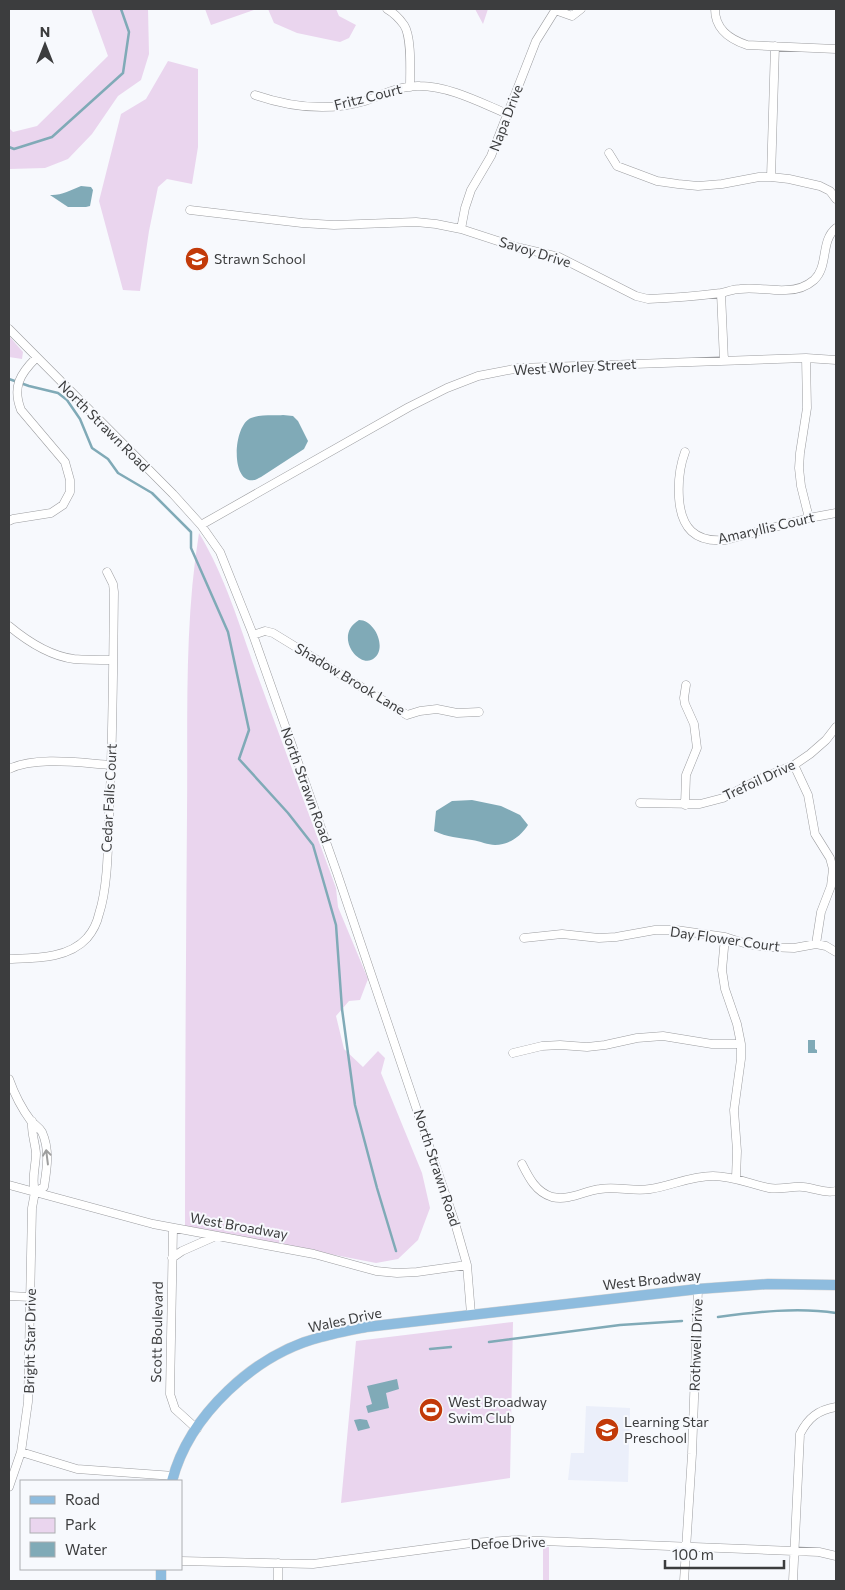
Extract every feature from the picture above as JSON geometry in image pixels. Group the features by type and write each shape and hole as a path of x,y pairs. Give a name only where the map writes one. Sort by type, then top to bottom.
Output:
{"main road":[{"name":"West Broadway","path":"471,1314 698,1289 768,1284 836,1285"},
{"name":"Wales Drive","path":"197,1429 208,1413 233,1385 261,1364 294,1346 320,1337 366,1327 471,1314"},
{"path":"173,1478 186,1448 197,1429"}],"street":[{"path":"387,9 396,15 405,26 408,36 410,86"},
{"path":"555,10 572,16 581,9"},
{"path":"715,9 719,27 736,42 747,45 836,49"},
{"name":"Napa Drive","path":"461,229 465,208 472,190 491,156 536,41 555,10"},
{"path":"771,177 775,46"},
{"name":"Fritz Court","path":"255,95 286,104 328,107 363,101 410,86 428,86 442,89 508,114"},
{"path":"609,153 617,166 648,178 678,184 698,186 771,177 820,186 830,191 836,198"},
{"name":"Savoy Drive","path":"190,210 310,224 357,225 416,222 436,224 461,229 516,247 559,256 636,296 648,299 722,293 739,289 785,290 804,287 816,279 822,266 826,244 832,231 836,228"},
{"path":"722,293 724,361"},
{"name":"North Strawn Road","path":"9,329 173,494 201,525 220,552 253,635 340,882 455,1223 467,1265 471,1314"},
{"path":"9,521 51,513 63,505 70,492 70,480 65,462 21,410 17,402 19,380 25,369 36,358"},
{"path":"806,358 808,408 799,468 801,486 809,518"},
{"name":"West Worley Street","path":"201,525 409,407 446,388 478,376 519,368 806,358 836,360"},
{"name":"Amaryllis Court","path":"685,452 680,466 678,486 680,509 684,522 700,538 712,541 726,540 809,518 836,513"},
{"name":"Cedar Falls Court","path":"9,959 50,956 66,952 86,939 94,928 100,914 104,895 112,765 114,592 113,584 107,572"},
{"path":"9,626 26,640 43,649 72,659 113,660"},
{"name":"Shadow Brook Lane","path":"253,635 265,631 273,633 408,715 437,709 457,713 479,712"},
{"path":"684,805 686,776 697,748 694,724 684,704 686,685"},
{"name":"Trefoil Drive","path":"640,804 700,804 723,798 762,778 794,765 815,750 836,727"},
{"path":"9,769 26,763 39,762 112,765"},
{"path":"794,765 808,795 815,834 830,858 833,868 831,886 821,912 816,944 826,946 836,952"},
{"name":"Day Flower Court","path":"524,938 562,934 598,938 656,930 676,930 725,937 747,944 768,947 794,948 816,944"},
{"path":"725,937 722,970 725,989 737,1024 741,1044 741,1059 734,1110 737,1151 736,1178"},
{"path":"513,1053 542,1046 560,1045 587,1048 637,1038 663,1036 712,1044 741,1044"},
{"path":"9,1079 21,1104 42,1132 45,1141 48,1164 44,1187 35,1192"},
{"name":"Bright Star Drive","path":"9,1487 22,1452 28,1402 32,1208 36,1166 36,1150 31,1129 32,1121"},
{"path":"522,1164 536,1187 552,1197 563,1198 602,1189 648,1190 691,1178 713,1176 736,1178 770,1189 795,1186 806,1187 820,1192 836,1191"},
{"name":"West Broadway","path":"9,1185 153,1224 314,1254 376,1271 417,1272 467,1265"},
{"name":"Scott Boulevard","path":"173,1228 170,1394 175,1409 197,1429"},
{"path":"172,1258 182,1251 216,1236"},
{"name":"Rothwell Drive","path":"684,1581 692,1454 698,1289"},
{"path":"9,1296 31,1297"},
{"path":"793,1581 800,1434 806,1422 818,1413 836,1407"},
{"path":"22,1452 77,1469 173,1478"},
{"name":"Defoe Drive","path":"182,1561 313,1564 471,1543 517,1540 819,1552 836,1556"},
{"path":"278,1563 278,1581"}],"shaded area":[{"name":"Learning Star Preschool","path":"586,1406 630,1408 628,1482 568,1480 571,1453 584,1453"}],"green space":[{"path":"91,9 148,9 149,54 141,80 118,96 92,134 68,159 45,168 9,169 9,128 13,132 37,126 108,56"},
{"path":"205,9 257,9 211,25"},
{"path":"268,9 336,9 339,16 356,25 349,38 340,42 297,33 274,23"},
{"path":"475,9 488,9 483,24"},
{"path":"168,61 198,69 198,147 192,184 167,179 158,187 140,291 123,290 99,201 121,114 146,99"},
{"path":"9,336 23,352 22,359 9,357"},
{"path":"199,533 217,567 231,602 336,888 338,907 368,979 360,1000 349,1001 336,1016 344,1049 363,1067 378,1051 385,1058 381,1073 422,1173 430,1208 418,1240 398,1259 376,1263 185,1226 188,673 191,602"},
{"name":"West Broadway Swim Club","path":"513,1322 510,1478 341,1503 356,1341"},
{"path":"543,1547 549,1547 549,1581 543,1581"}],"water":[{"path":"81,186 91,187 93,190 90,206 68,207 50,195 62,194"},
{"path":"293,416 298,421 308,441 304,449 261,477 255,480 246,479 241,473 238,464 237,453 240,431 251,418"},
{"path":"359,620 371,625 378,637 379,650 371,660 365,661 354,654 350,648 348,633"},
{"path":"472,800 501,806 520,815 528,825 514,839 500,845 448,836 434,831 436,811 452,801"},
{"path":"808,1040 815,1040 817,1053 808,1053"},
{"path":"397,1379 399,1389 386,1393 389,1408 368,1413 366,1406 372,1404 367,1386"},
{"path":"354,1420 367,1420 370,1428 358,1431"}],"waterway":[{"path":"9,147 14,149 52,137 123,73 129,32 121,9"},
{"path":"9,379 58,393 67,400 80,419 92,448 108,459 118,473 152,493 191,532 191,548 228,632 249,730 239,759 288,813 313,845 336,925 342,1009 355,1105 396,1251"},
{"path":"718,1317 792,1310 836,1313"},
{"path":"489,1342 620,1325 682,1321"},
{"path":"430,1349 451,1347"}],"place":[{"name":"Strawn School","path":"197,259"},
{"name":"West Broadway Swim Club","path":"431,1410"},
{"name":"Learning Star Preschool","path":"607,1430"}]}
